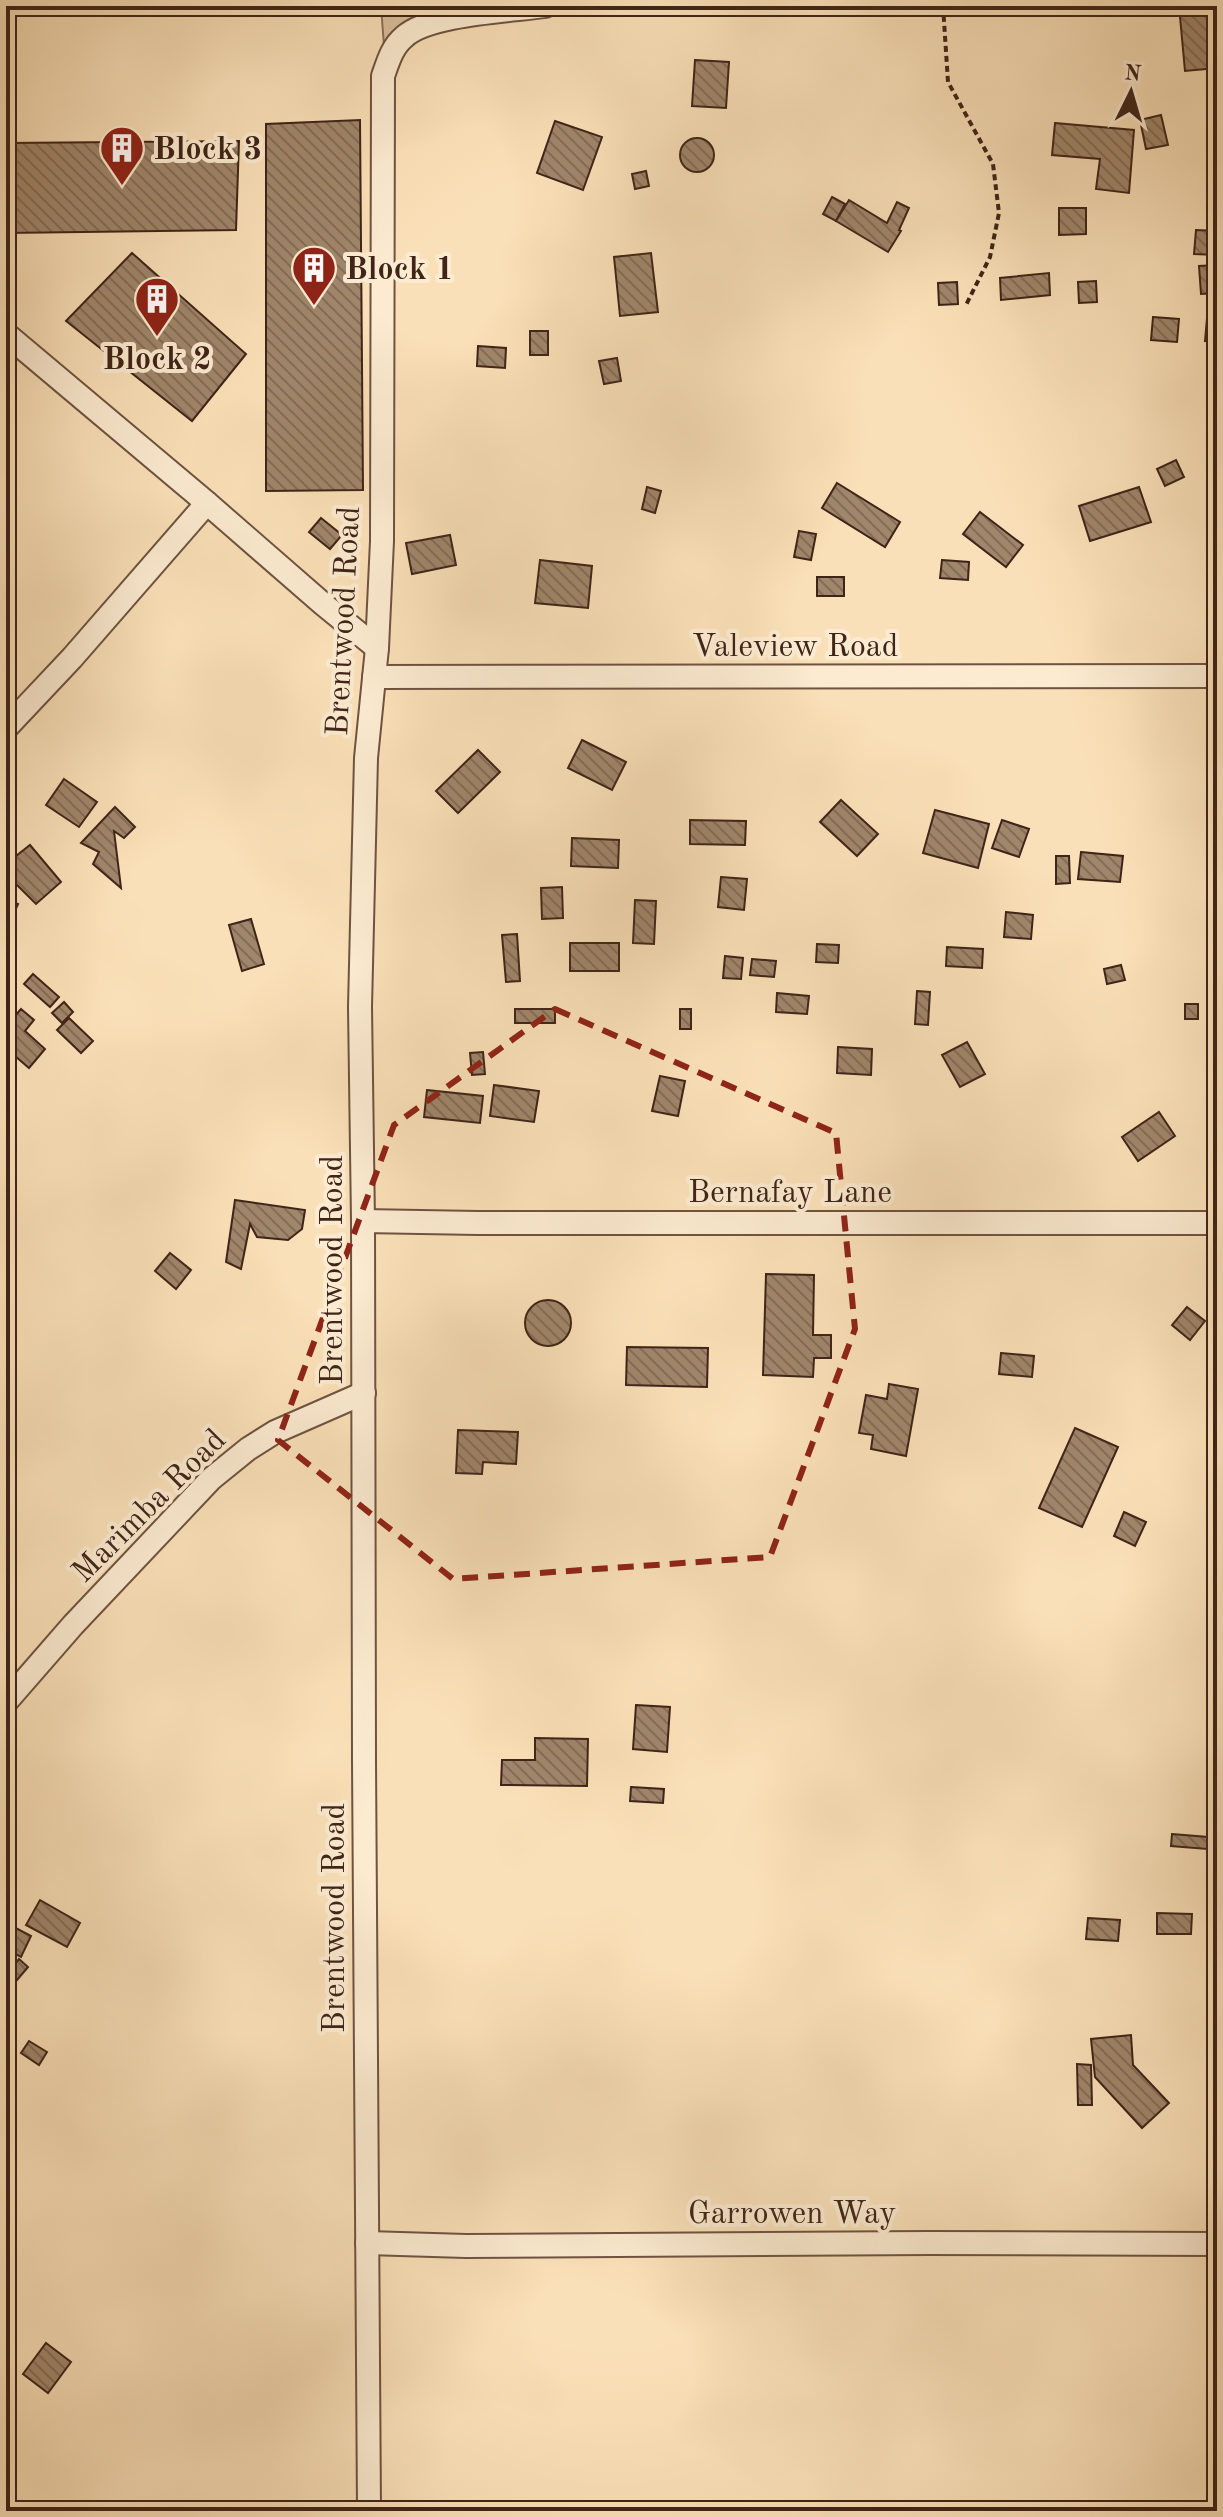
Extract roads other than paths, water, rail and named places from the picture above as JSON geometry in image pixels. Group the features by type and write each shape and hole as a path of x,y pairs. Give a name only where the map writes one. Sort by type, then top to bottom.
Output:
{"street":[{"name":"Brentwood Road","path":"369,2511 360,1007 366,758 377,648 382,541 383,76 392,51 404,36 429,22 545,6"},
{"path":"6,334 377,648"},
{"path":"6,728 72,658 207,503"},
{"name":"Valeview Road","path":"374,677 1217,676"},
{"name":"Bernafay Lane","path":"363,1221 1217,1223"},
{"name":"Marimba Road","path":"6,1702 73,1625 211,1479 275,1432 364,1393"},
{"name":"Garrowen Way","path":"367,2243 466,2246 1217,2244"}],"place":[{"name":"Block 3","path":"122,187"},
{"name":"Block 1","path":"314,307"},
{"name":"Block 2","path":"157,338"}]}
